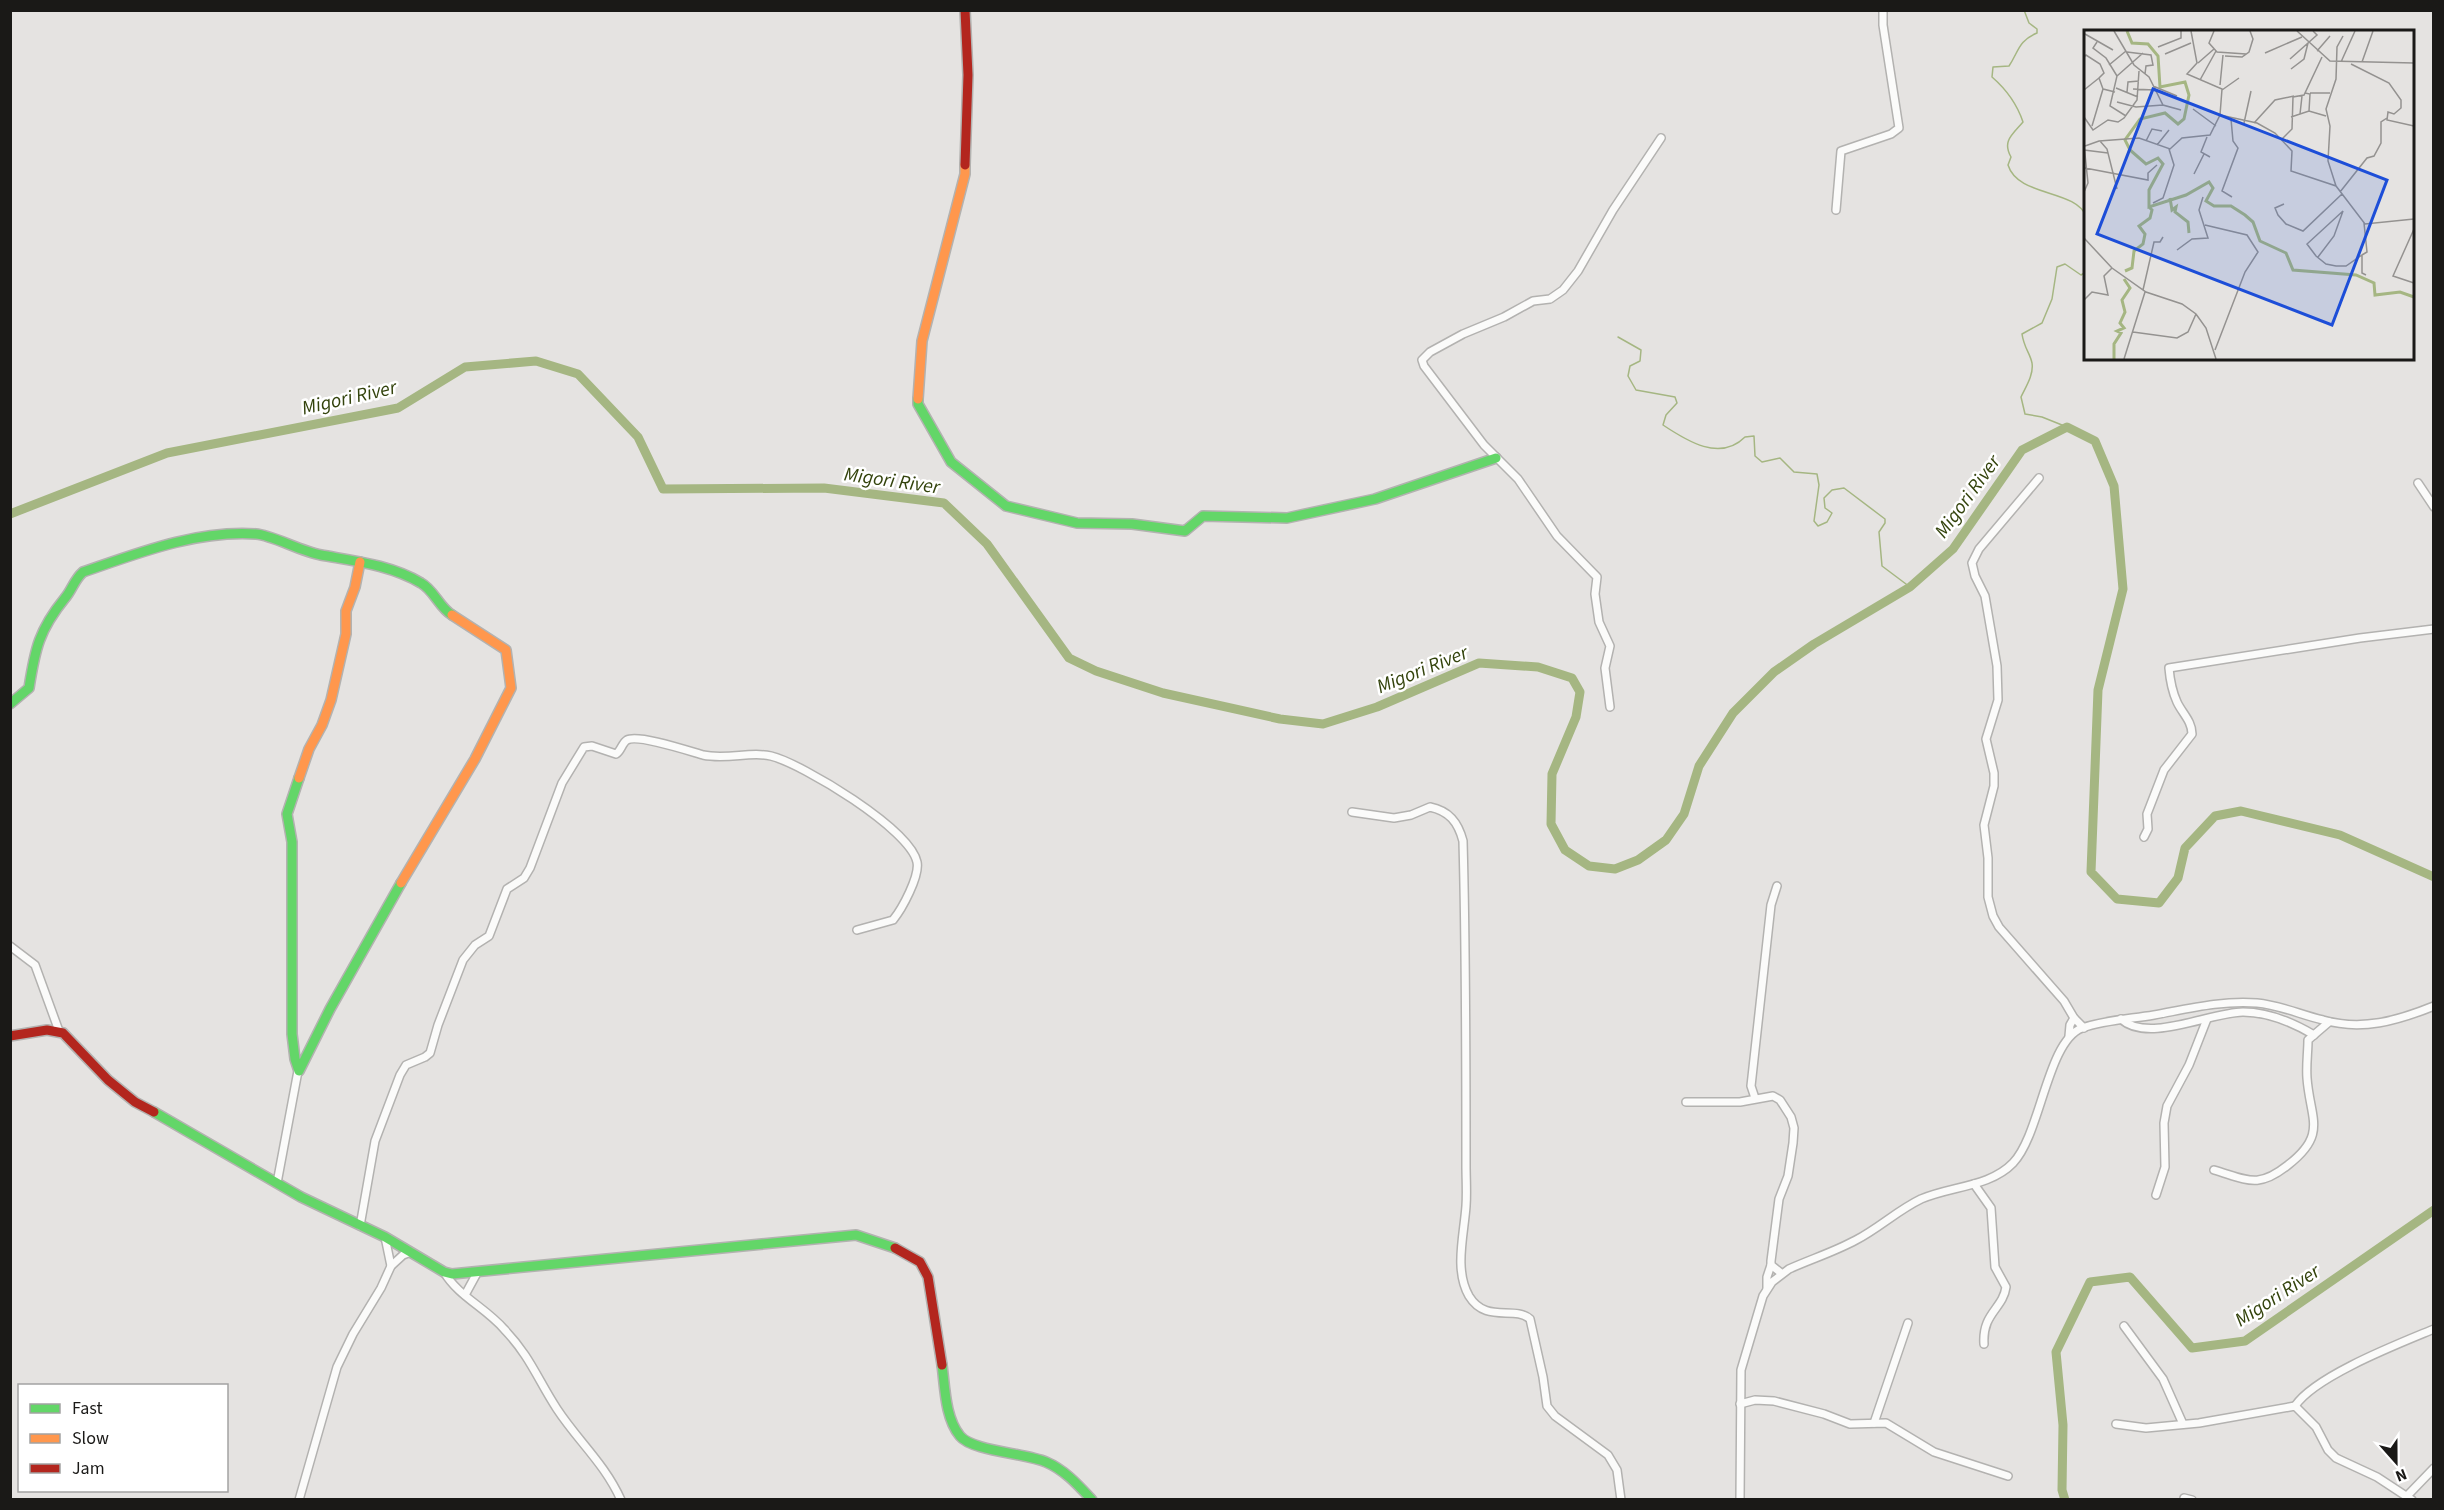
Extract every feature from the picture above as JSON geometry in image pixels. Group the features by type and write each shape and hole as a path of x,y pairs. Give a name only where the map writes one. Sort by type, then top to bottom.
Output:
{"street":[{"path":"965,10 968,75 966,174 922,340 918,404 951,462 1006,506 1077,524 1132,524 1185,531 1203,516 1287,518 1375,499 1496,458"},
{"path":"1836,210 1841,151 1892,134 1899,128 1883,25 1883,10"},
{"path":"1610,706 1605,668 1610,646 1599,622 1595,594 1598,579 1590,567 1557,536 1518,479 1496,458 1424,366 1423,358 1462,334 1504,317 1535,300 1550,299 1563,290 1578,271 1613,210 1661,138"},
{"path":"2039,478 1979,549 1972,563 1975,576 1985,596 1998,686 1996,711 1986,739 1994,773 1993,795 1984,825 1988,858 1988,897 1993,916 1999,927 2064,1001 2073,1018 2084,1028"},
{"path":"2418,483 2433,507"},
{"path":"10,704 29,688 36,646 55,608 66,597 74,580 83,572 153,546 247,533 265,535 304,552 385,567 421,583 444,610 504,648 509,661 511,688 475,759 408,870 298,1071 278,1183"},
{"path":"298,1071 293,1055 291,1028 292,842 286,817 309,749 322,725 331,700 346,634 346,611 355,587 360,562"},
{"path":"2144,837 2148,829 2147,814 2164,770 2192,734 2191,724 2178,703 2172,687 2169,668 2433,629"},
{"path":"360,1226 375,1142 400,1075 406,1065 430,1053 438,1025 463,960 475,945 490,934 507,889 526,875 562,783 576,758 586,746 616,754 630,739 662,743 714,757 767,755 806,771 863,806 876,815 908,847 917,865 916,876 893,920 857,930"},
{"path":"1352,812 1394,818 1433,807 1451,816 1461,833 1466,1000 1466,1206 1462,1250 1463,1281 1468,1295 1478,1305 1496,1313 1521,1314 1530,1319 1547,1407 1555,1416 1608,1455 1617,1470 1621,1500"},
{"path":"1755,1098 1751,1086 1760,988 1771,905 1777,886"},
{"path":"10,946 35,965 59,1031 108,1080 135,1102 278,1183 385,1237 444,1272 460,1275 856,1235 873,1239 913,1257 926,1270 931,1288 948,1405 951,1420 960,1437 977,1448 1019,1453 1059,1468 1092,1500"},
{"path":"2069,1035 2084,1028 2121,1019 2237,1002 2275,1005 2329,1022 2371,1026 2393,1021 2433,1006"},
{"path":"2121,1019 2130,1026 2142,1028 2172,1027 2240,1012 2260,1013 2290,1022 2313,1035"},
{"path":"1740,1500 1741,1371 1767,1288 1781,1273 1856,1240 1926,1197 1998,1175 2014,1162 2020,1155 2069,1035 2073,1018"},
{"path":"2156,1195 2165,1167 2164,1123 2167,1106 2189,1065 2207,1019"},
{"path":"2214,1170 2242,1179 2267,1180 2300,1156 2307,1147 2314,1124 2307,1078 2308,1040 2329,1022"},
{"path":"10,1036 47,1030 59,1031"},
{"path":"1686,1102 1740,1102 1770,1096 1778,1098 1791,1117 1794,1128 1788,1176 1778,1204 1772,1264 1766,1279 1767,1288"},
{"path":"1974,1184 1990,1208 1995,1268 2006,1287 2003,1296 1986,1322 1984,1344"},
{"path":"385,1237 391,1266"},
{"path":"299,1500 337,1367 352,1334 381,1288 391,1266 411,1252"},
{"path":"1772,1264 1781,1273"},
{"path":"444,1272 455,1287 502,1326 527,1356 559,1412 600,1462 621,1500"},
{"path":"465,1295 477,1273"},
{"path":"1874,1423 1877,1408 1902,1346 1908,1323"},
{"path":"2124,1326 2163,1379 2183,1424"},
{"path":"2116,1424 2139,1428 2183,1424 2231,1419 2295,1406 2301,1398 2316,1387 2361,1360 2433,1329"},
{"path":"1740,1404 1755,1400 1774,1401 1824,1414 1850,1424 1869,1425 1880,1422 1892,1425 1934,1452 2008,1476"},
{"path":"2295,1406 2316,1427 2328,1450 2336,1458 2377,1477 2410,1498 2433,1468"}],"waterway":[{"path":"2024,10 2029,23 2037,29 2037,33 2022,43 2009,66 1993,67 1992,77 2011,98 2023,122 2008,142 2011,157 2008,165 2023,183 2071,201 2084,213"},
{"path":"2067,427 2042,417 2025,414 2021,397 2029,381 2032,368 2022,334 2042,323 2052,299 2057,267 2065,264 2081,275 2084,273"},
{"path":"1618,337 1641,350 1640,361 1630,366 1628,376 1636,390 1675,397 1677,403 1666,415 1663,425 1693,442 1714,448 1725,448 1745,437 1754,436 1755,456 1762,462 1780,458 1794,472 1817,474 1819,485 1814,521 1818,526 1827,522 1832,513 1825,508 1824,498 1832,490 1844,488 1885,519 1879,532 1882,566 1910,587"},
{"name":"Migori River","path":"10,514 167,453 398,408 465,367 536,361 578,374 638,437 663,489 824,488 944,503 987,544 1069,658 1096,671 1163,693 1280,719 1323,724 1377,707 1479,663 1538,667 1572,678 1580,692 1576,717 1552,774 1551,824 1565,850 1589,866 1615,869 1638,860 1666,840 1684,814 1699,766 1733,713 1774,672 1814,644 1910,587 1953,549 2022,450 2067,427 2095,441 2114,486 2123,589 2098,690 2091,872 2117,899 2159,903 2178,878 2185,848 2215,816 2241,811 2340,835 2434,877"},
{"name":"Migori River","path":"2065,1500 2062,1490 2063,1425 2056,1352 2090,1282 2130,1277 2192,1348 2245,1341 2434,1210"}],"traffic: fast":[{"path":"918,399 918,404 951,462 1006,506 1077,523 1132,524 1185,531 1203,516 1287,518 1375,499 1496,458"},
{"path":"10,704 29,688 36,651 44,630 83,572 189,539 256,534 313,553 385,568 426,586 452,615"},
{"path":"299,778 287,814 292,842 292,1034 299,1071 330,1009 401,883"},
{"path":"154,1112 301,1197 385,1237 444,1272 452,1274 856,1235 895,1248"},
{"path":"942,1365 951,1420 960,1436 976,1445 1053,1465 1077,1484 1092,1500"}],"traffic: slow":[{"path":"918,399 922,341 965,174 965,165"},
{"path":"299,778 331,700 346,634 346,611 355,587 360,562"},
{"path":"401,883 475,759 511,688 506,650 452,615"}],"traffic: jam":[{"path":"965,10 968,75 965,165"},
{"path":"10,1036 47,1030 63,1033 108,1080 135,1102 154,1112"},
{"path":"895,1248 920,1262 928,1277 942,1365"}]}
